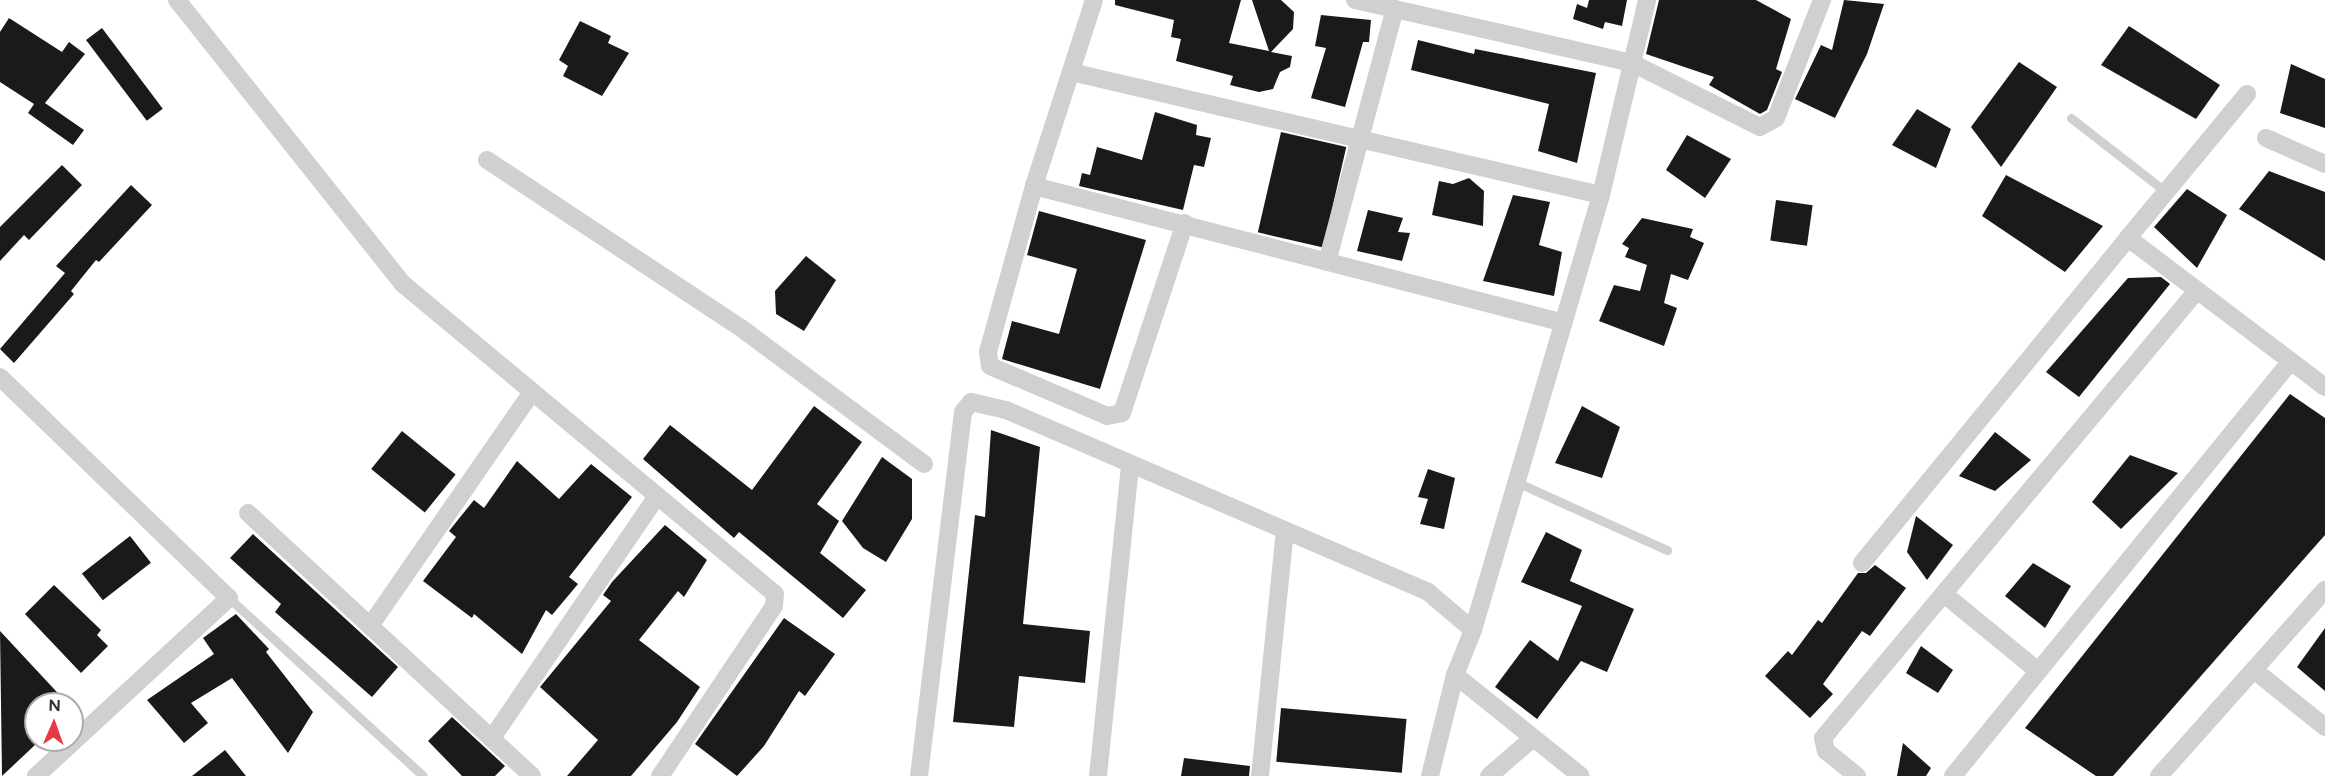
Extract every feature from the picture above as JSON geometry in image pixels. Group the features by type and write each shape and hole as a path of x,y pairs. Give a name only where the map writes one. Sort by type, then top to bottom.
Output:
{"street":[{"path":"177,0 403,284 776,598 660,776"},
{"path":"1094,0 1034,186 988,361 994,370 1107,416 1122,413 1126,407 1185,223"},
{"path":"1355,0 1632,63 1753,125 1767,127 1776,118 1822,0"},
{"path":"1430,776 1455,675 1473,630 1514,481 1564,323 1601,195 1647,0"},
{"path":"1328,262 1395,9"},
{"path":"1071,72 1601,195"},
{"path":"1862,563 2247,94"},
{"path":"2266,138 2325,164"},
{"path":"487,160 745,331 924,464"},
{"path":"1034,186 1185,223 1564,323"},
{"path":"2128,238 2195,293 2325,387"},
{"path":"1857,776 1826,751 1823,738 2195,293"},
{"path":"1953,776 2290,362"},
{"path":"0,377 229,598 36,776"},
{"path":"370,626 532,392"},
{"path":"919,776 963,412 971,402 984,402 1428,591 1473,630"},
{"path":"1098,776 1130,465"},
{"path":"492,738 657,496"},
{"path":"248,513 532,776"},
{"path":"1260,776 1285,531"},
{"path":"2158,776 2325,590"},
{"path":"1944,594 2038,671"},
{"path":"2254,670 2325,727"},
{"path":"1455,675 1581,776"},
{"path":"1489,776 1533,738"}],"lane":[{"path":"2071,118 2166,192"},
{"path":"1514,481 1667,550"},
{"path":"229,598 423,776"}],"building":[{"path":"1115,0 1241,0 1229,43 1269,51 1252,0 1281,0 1294,12 1293,29 1271,52 1292,56 1290,67 1280,72 1273,89 1259,92 1230,85 1233,76 1176,61 1181,39 1171,37 1174,20 1115,5"},
{"path":"1589,0 1627,0 1622,26 1605,22 1603,29 1573,19 1577,4 1587,8"},
{"path":"1659,0 1756,0 1791,19 1776,69 1782,72 1767,110 1760,114 1709,85 1714,77 1646,54"},
{"path":"1844,0 1884,4 1867,54 1835,118 1795,99 1821,45 1832,50"},
{"path":"1321,15 1371,20 1369,42 1363,42 1345,107 1311,98 1326,48 1315,46"},
{"path":"9,18 62,52 69,42 85,54 45,103 84,130 73,145 28,113 34,104 0,82 0,32"},
{"path":"580,21 611,36 608,43 629,53 602,96 563,76 568,66 559,60"},
{"path":"2129,26 2220,85 2196,119 2101,65"},
{"path":"102,28 163,109 147,121 86,40"},
{"path":"1418,40 1474,54 1475,49 1596,73 1577,163 1538,151 1549,104 1411,70"},
{"path":"2019,62 2057,87 2001,167 1971,127"},
{"path":"2291,64 2325,79 2325,128 2280,113"},
{"path":"1917,109 1951,129 1936,168 1892,145"},
{"path":"1155,112 1197,125 1196,135 1211,138 1204,167 1194,165 1183,210 1079,186 1082,173 1090,175 1097,147 1142,160"},
{"path":"1281,132 1346,147 1323,247 1258,232"},
{"path":"1687,135 1731,159 1705,198 1666,170"},
{"path":"62,165 82,185 29,240 24,235 0,261 0,227"},
{"path":"2269,171 2325,192 2325,261 2239,209"},
{"path":"2006,175 2103,226 2065,272 1982,216"},
{"path":"1469,178 1484,191 1483,226 1432,215 1439,181 1453,184"},
{"path":"131,185 152,205 99,262 96,260 71,291 74,294 14,363 0,349 65,273 56,266"},
{"path":"2187,189 2227,215 2197,268 2154,227"},
{"path":"1513,195 1550,202 1539,245 1562,252 1554,296 1483,281"},
{"path":"1776,200 1813,205 1807,246 1770,241"},
{"path":"1368,210 1403,218 1398,232 1410,233 1402,261 1357,251"},
{"path":"1039,211 1146,240 1100,389 1002,359 1012,321 1059,334 1077,269 1027,255"},
{"path":"1642,218 1693,229 1690,237 1704,243 1688,280 1671,274 1664,303 1677,308 1664,346 1599,321 1614,285 1640,291 1647,265 1625,257 1629,248 1622,244"},
{"path":"806,256 836,280 804,331 776,314 775,291"},
{"path":"2161,277 2170,284 2079,397 2046,372 2128,278"},
{"path":"2290,394 2325,418 2325,535 2113,776 2096,776 2025,728"},
{"path":"814,406 862,442 817,504 839,521 820,553 866,590 843,618 739,532 734,538 643,459 670,425 752,490"},
{"path":"1582,406 1620,427 1602,478 1555,463"},
{"path":"991,430 1040,447 1023,624 1090,631 1085,683 1019,676 1014,727 953,722 975,515 985,517"},
{"path":"402,431 456,474 425,513 371,469"},
{"path":"1995,432 2031,460 1995,491 1959,476"},
{"path":"2130,455 2178,473 2121,529 2092,502"},
{"path":"882,457 912,479 912,519 886,562 863,548 842,521"},
{"path":"517,461 559,499 591,464 632,497 569,577 578,584 552,615 546,610 522,654 474,614 472,618 423,581 456,537 449,531 474,500 484,508"},
{"path":"1428,469 1455,478 1444,529 1420,524 1428,499 1418,497"},
{"path":"1916,516 1953,545 1927,580 1907,552"},
{"path":"665,525 707,560 684,597 678,591 639,640 700,687 677,722 631,776 567,776 598,740 540,687 611,601 603,595 612,582"},
{"path":"1546,532 1582,550 1570,581 1634,609 1607,672 1581,661 1537,719 1495,687 1530,640 1558,661 1582,606 1521,582"},
{"path":"253,534 398,667 372,697 275,612 281,604 230,558"},
{"path":"130,536 151,563 103,600 82,574"},
{"path":"2033,563 2071,586 2045,628 2005,596"},
{"path":"1875,565 1906,588 1870,636 1862,631 1823,684 1833,694 1810,718 1765,676 1788,651 1792,655 1818,620 1822,623 1858,573 1866,573"},
{"path":"54,585 101,630 97,635 108,646 81,673 25,614"},
{"path":"236,614 269,649 266,652 313,712 288,753 232,678 191,703 208,723 184,743 147,700 214,654 203,638"},
{"path":"784,618 835,654 805,696 799,691 764,746 737,776 695,744"},
{"path":"2325,628 2325,691 2297,667"},
{"path":"0,631 57,692 24,692 24,752 28,752 2,776"},
{"path":"1921,646 1953,670 1938,693 1906,673"},
{"path":"1281,708 1407,719 1402,773 1276,762"},
{"path":"452,717 505,766 495,776 462,776 428,741"},
{"path":"1903,743 1931,768 1926,776 1897,776"},
{"path":"225,750 246,776 192,776"},
{"path":"1184,758 1250,766 1249,776 1181,776"}]}
